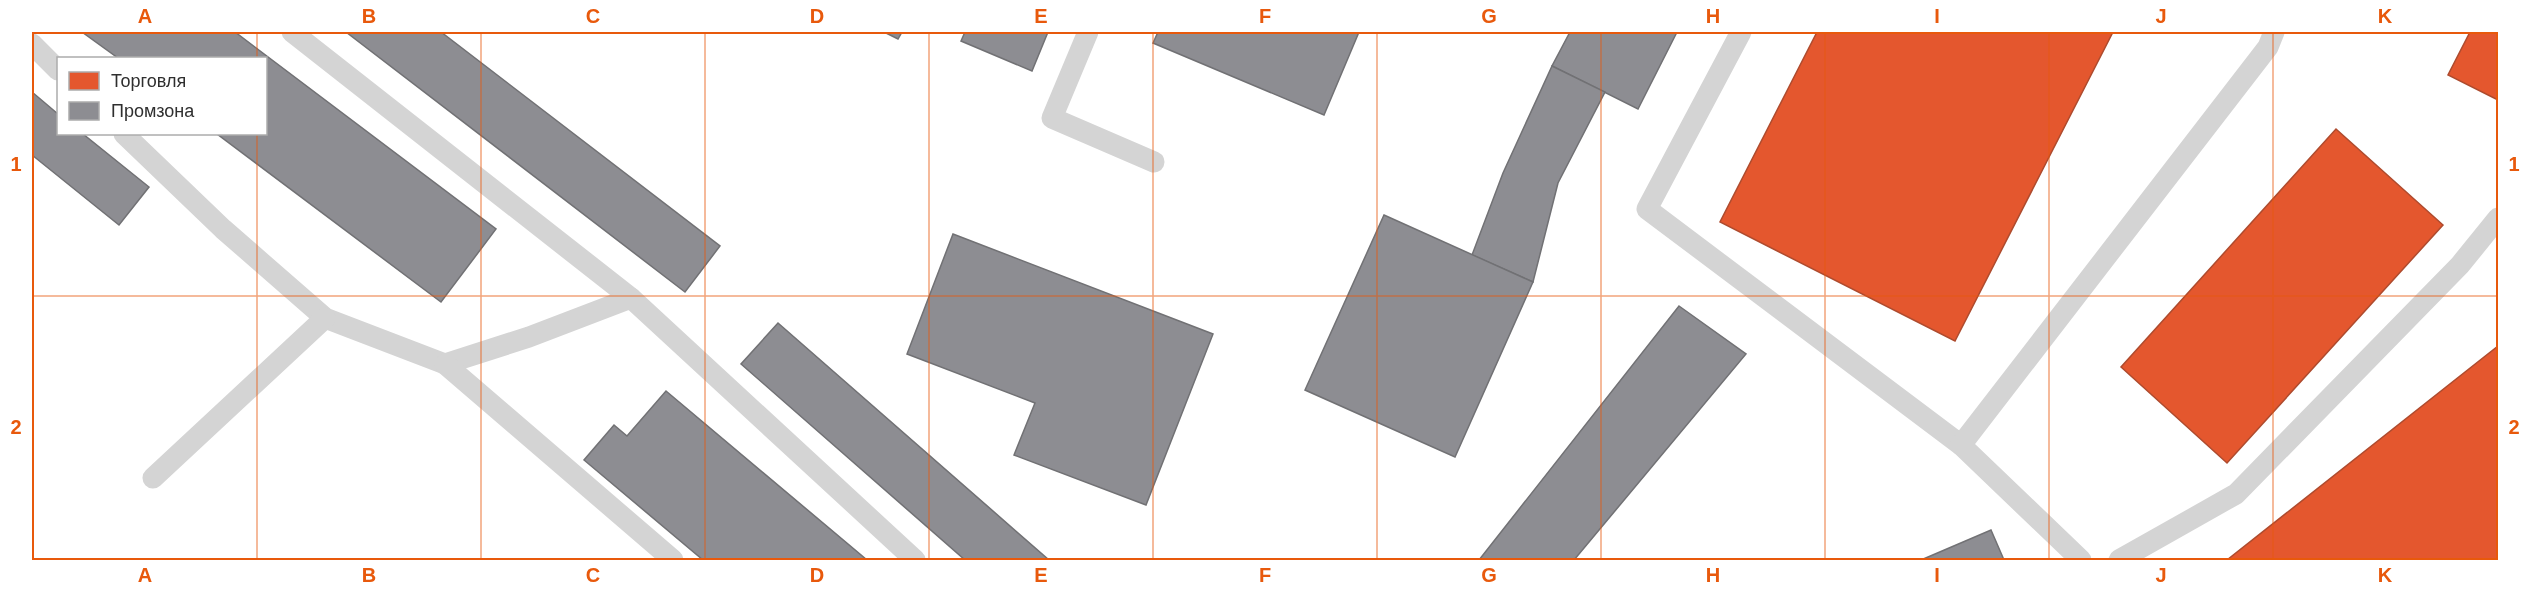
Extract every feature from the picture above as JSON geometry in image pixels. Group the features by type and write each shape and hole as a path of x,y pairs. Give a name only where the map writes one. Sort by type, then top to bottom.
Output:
{"lane":[{"path":"292,32 631,298 915,561"},
{"path":"1088,32 1052,118 1154,162"},
{"path":"1741,32 1647,209 1961,445 2081,561"},
{"path":"1961,445 2268,47 2274,32"},
{"path":"32,44 57,69"},
{"path":"125,135 223,229 325,318 445,364 673,561"},
{"path":"2119,561 2236,494 2460,265 2499,218"},
{"path":"445,364 529,337 631,298"},
{"path":"153,478 325,318"}],"building: Торговля":[{"path":"1817,32 2113,32 1955,341 1720,222"},
{"path":"2470,32 2498,32 2498,100 2448,75"},
{"path":"2336,129 2443,225 2227,463 2121,367"},
{"path":"2498,346 2498,560 2227,560"}],"building: Промзона":[{"path":"82,32 235,32 496,229 441,302 218,135 267,135 267,57 117,57"},
{"path":"346,32 441,32 720,246 685,292"},
{"path":"884,32 902,32 898,39"},
{"path":"965,32 1048,32 1032,71 961,41"},
{"path":"1158,32 1359,32 1324,115 1153,43"},
{"path":"1570,32 1677,32 1638,109 1552,66"},
{"path":"1552,66 1605,92 1558,183 1533,282 1472,255 1503,173"},
{"path":"32,92 57,113 57,135 84,135 149,187 119,225 32,155"},
{"path":"1384,215 1533,282 1455,457 1305,390"},
{"path":"953,234 1213,334 1146,505 1014,455 1035,403 907,354"},
{"path":"1679,306 1746,354 1574,560 1479,560"},
{"path":"778,323 1049,560 965,560 741,364"},
{"path":"666,391 867,560 703,560 584,460 614,425 627,436"},
{"path":"1991,530 2004,560 1921,560"}]}
